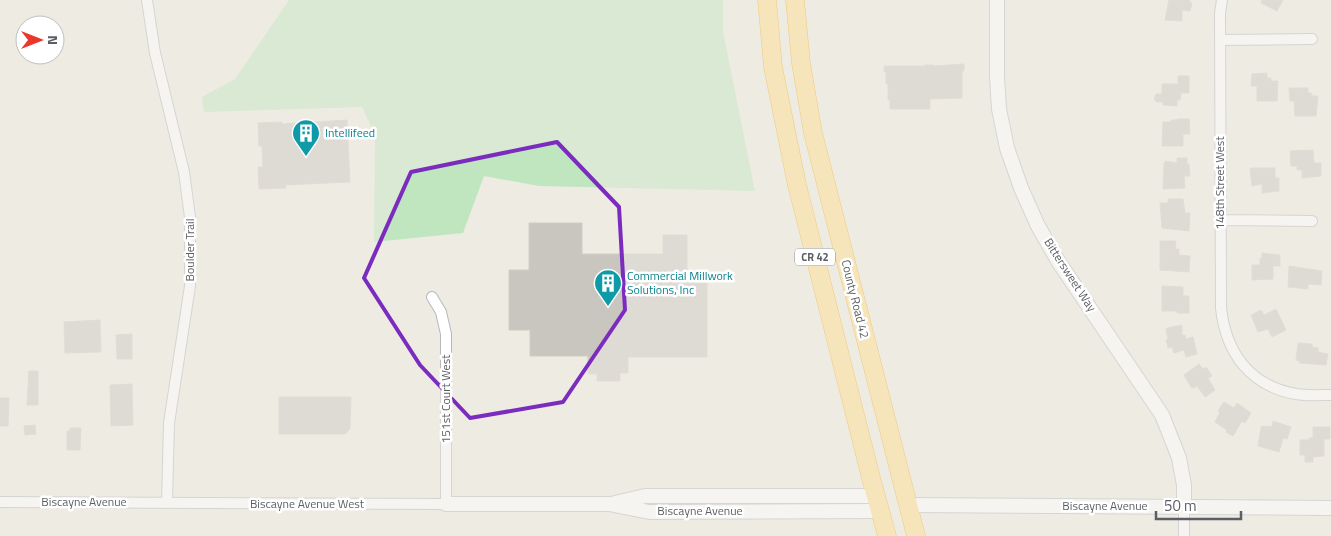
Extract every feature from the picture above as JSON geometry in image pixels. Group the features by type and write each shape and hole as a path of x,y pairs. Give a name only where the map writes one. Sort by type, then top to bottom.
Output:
{"highway":[{"name":"CR 42","path":"767,0 773,67 786,138 806,223 888,536"},
{"name":"County Road 42","path":"795,0 801,63 812,133 916,536"}],"street":[{"name":"Boulder Trail","path":"147,0 155,53 184,172 190,217 190,286 169,422 167,503"},
{"name":"Bittersweet Way","path":"997,0 997,77 1000,109 1007,148 1020,188 1058,262 1162,415 1179,458 1184,485 1184,536"},
{"name":"148th Street West","path":"1222,0 1220,13 1220,308 1222,324 1229,344 1240,362 1256,379 1277,389 1297,394 1331,395"},
{"path":"1220,40 1312,39"},
{"path":"1220,220 1312,221"},
{"name":"151st Court West","path":"432,297 441,312 446,334 446,504"},
{"name":"Biscayne Avenue","path":"0,502 167,503"},
{"name":"Biscayne Avenue West","path":"167,503 446,504"},
{"name":"Biscayne Avenue","path":"446,504 609,504 649,512 879,504"},
{"name":"Biscayne Avenue","path":"908,505 1331,508"}],"highlighted area":[{"path":"557,142 619,207 625,310 563,402 470,418 420,365 364,278 411,172"}],"green space":[{"path":"289,0 723,0 723,31 755,191 539,186 484,176 463,233 374,242 375,135 362,107 204,112 202,97 235,79"}],"building":[{"path":"1169,0 1190,0 1190,3 1192,3 1190,11 1182,10 1182,21 1165,20"},
{"path":"1262,0 1283,0 1277,11 1261,3"},
{"path":"964,64 964,71 962,71 962,98 930,99 930,109 890,109 884,66"},
{"path":"1267,73 1267,78 1271,78 1271,81 1278,81 1277,101 1257,101 1257,86 1251,86 1252,74"},
{"path":"1178,76 1189,76 1189,93 1181,93 1180,100 1177,100 1177,106 1163,105 1163,102 1156,102 1154,100 1156,94 1162,94 1162,84 1178,84"},
{"path":"1289,88 1308,88 1308,93 1311,93 1312,96 1318,96 1316,116 1295,116 1294,101 1290,101"},
{"path":"1189,119 1190,134 1183,134 1183,146 1162,146 1163,122 1171,122 1171,120"},
{"name":"Intellifeed","path":"347,120 350,182 285,185 286,188 259,189 258,167 263,167 262,146 259,146 258,123 282,122 282,124"},
{"path":"1313,150 1314,163 1321,163 1321,176 1302,178 1302,170 1297,170 1297,166 1291,166 1290,151"},
{"path":"1177,158 1187,158 1187,164 1189,164 1190,176 1184,176 1185,188 1163,189 1164,163 1165,161 1177,163"},
{"path":"1250,168 1275,168 1275,178 1279,178 1279,191 1262,193 1262,184 1252,186"},
{"path":"1168,199 1183,199 1185,213 1190,213 1189,231 1162,228 1160,203 1168,203"},
{"name":"Commercial Millwork Solutions, Inc","path":"529,223 582,223 582,254 663,254 663,235 687,235 687,283 707,283 707,357 628,357 628,373 620,373 620,381 597,381 597,374 588,374 588,356 530,356 530,330 509,330 509,270 529,270"},
{"path":"1160,241 1176,241 1175,249 1179,249 1179,255 1190,256 1189,272 1160,270"},
{"path":"1262,253 1280,255 1280,266 1273,266 1273,279 1252,280 1252,265 1260,265"},
{"path":"1289,266 1322,271 1321,285 1308,284 1308,289 1288,287"},
{"path":"1162,286 1183,287 1183,296 1189,296 1189,313 1162,311"},
{"path":"1276,309 1286,330 1272,337 1268,329 1258,332 1251,315 1261,310 1264,315"},
{"path":"100,320 101,352 65,353 64,322"},
{"path":"1182,325 1182,335 1185,335 1186,339 1193,337 1197,354 1186,357 1184,350 1174,353 1172,347 1168,348 1166,329"},
{"path":"132,334 132,359 117,359 116,335"},
{"path":"1298,343 1312,344 1312,347 1318,348 1318,352 1328,354 1326,365 1299,363 1300,361 1296,360"},
{"path":"1199,364 1203,369 1206,367 1212,376 1208,378 1215,390 1205,397 1197,386 1191,387 1184,375"},
{"path":"29,371 38,371 38,405 27,405"},
{"path":"132,384 133,425 111,426 110,385"},
{"path":"279,397 351,397 350,429 345,434 279,434"},
{"path":"0,398 9,398 8,426 0,426"},
{"path":"1224,402 1234,408 1237,403 1251,413 1245,423 1242,421 1233,436 1215,422 1220,412 1218,411"},
{"path":"1273,421 1291,427 1287,439 1283,438 1279,452 1258,446 1262,426 1272,427"},
{"path":"35,425 36,434 25,435 24,426"},
{"path":"1313,427 1330,427 1330,439 1324,439 1324,456 1313,457 1313,462 1305,462 1305,455 1300,455 1300,440 1313,438"},
{"path":"70,428 81,428 80,450 67,450 67,431 70,431"}],"place":[{"name":"Intellifeed","path":"306,157"},
{"name":"Commercial Millwork Solutions, Inc","path":"608,307"}]}
